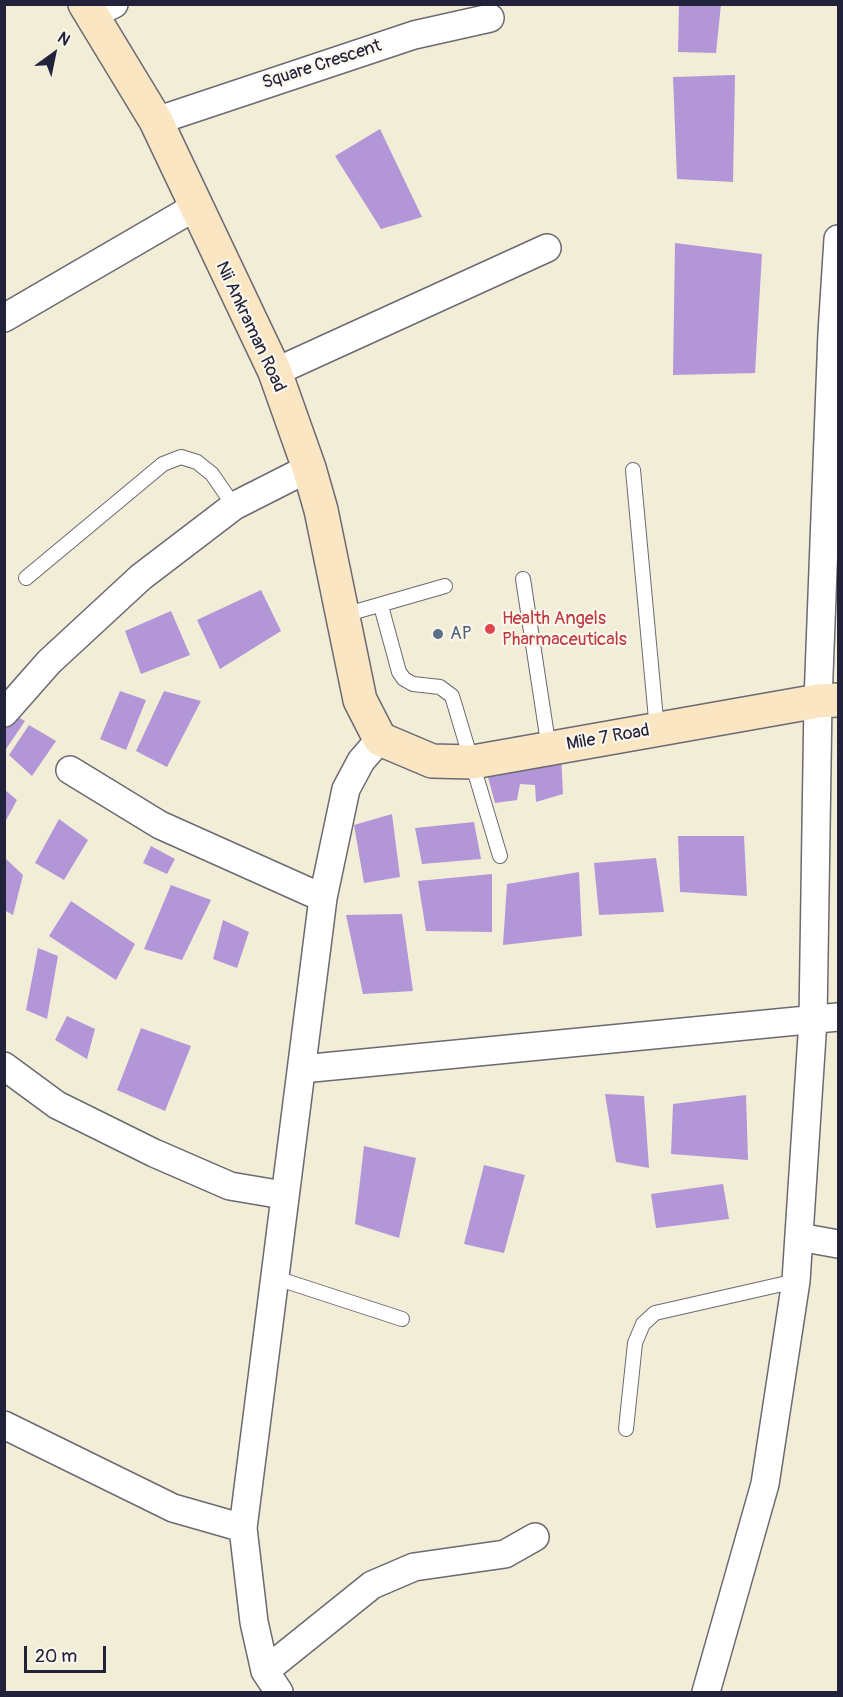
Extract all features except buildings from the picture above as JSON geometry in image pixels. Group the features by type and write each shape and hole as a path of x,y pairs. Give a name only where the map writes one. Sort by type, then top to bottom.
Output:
{"street":[{"name":"Nii Ankraman Road","path":"96,8 156,121 275,372 309,468 344,615 360,700 380,739"},
{"name":"Square Crescent","path":"156,121 414,35 490,18"},
{"path":"4,318 195,207"},
{"path":"706,1692 765,1484 796,1281 799,1237 826,1018 832,333 838,239"},
{"path":"275,372 547,249"},
{"path":"4,713 49,663 141,577 234,506 309,468"},
{"name":"Mile 7 Road","path":"380,739 432,761 473,762 828,700"},
{"path":"380,739 361,761 346,789 323,898 302,1069 283,1196 243,1528 254,1622 272,1682 372,1585 414,1567 505,1554 535,1537"},
{"path":"70,770 160,825 323,898"},
{"path":"302,1069 826,1018"},
{"path":"4,1066 57,1105 154,1153 230,1186 283,1196"},
{"path":"799,1237 838,1244"},
{"path":"4,1425 173,1508 243,1528"}],"lane":[{"path":"26,578 163,464 181,457 197,462 212,474 234,506"},
{"path":"633,470 657,730"},
{"path":"523,579 549,749"},
{"path":"344,615 446,586"},
{"path":"381,606 399,672 413,684 447,690 452,696 500,856"},
{"path":"273,1277 402,1319"},
{"path":"626,1430 635,1343 643,1324 655,1312 796,1281"}],"place":[{"name":"Health Angels Pharmaceuticals","path":"490,629"},
{"name":"AP","path":"438,634"}]}
